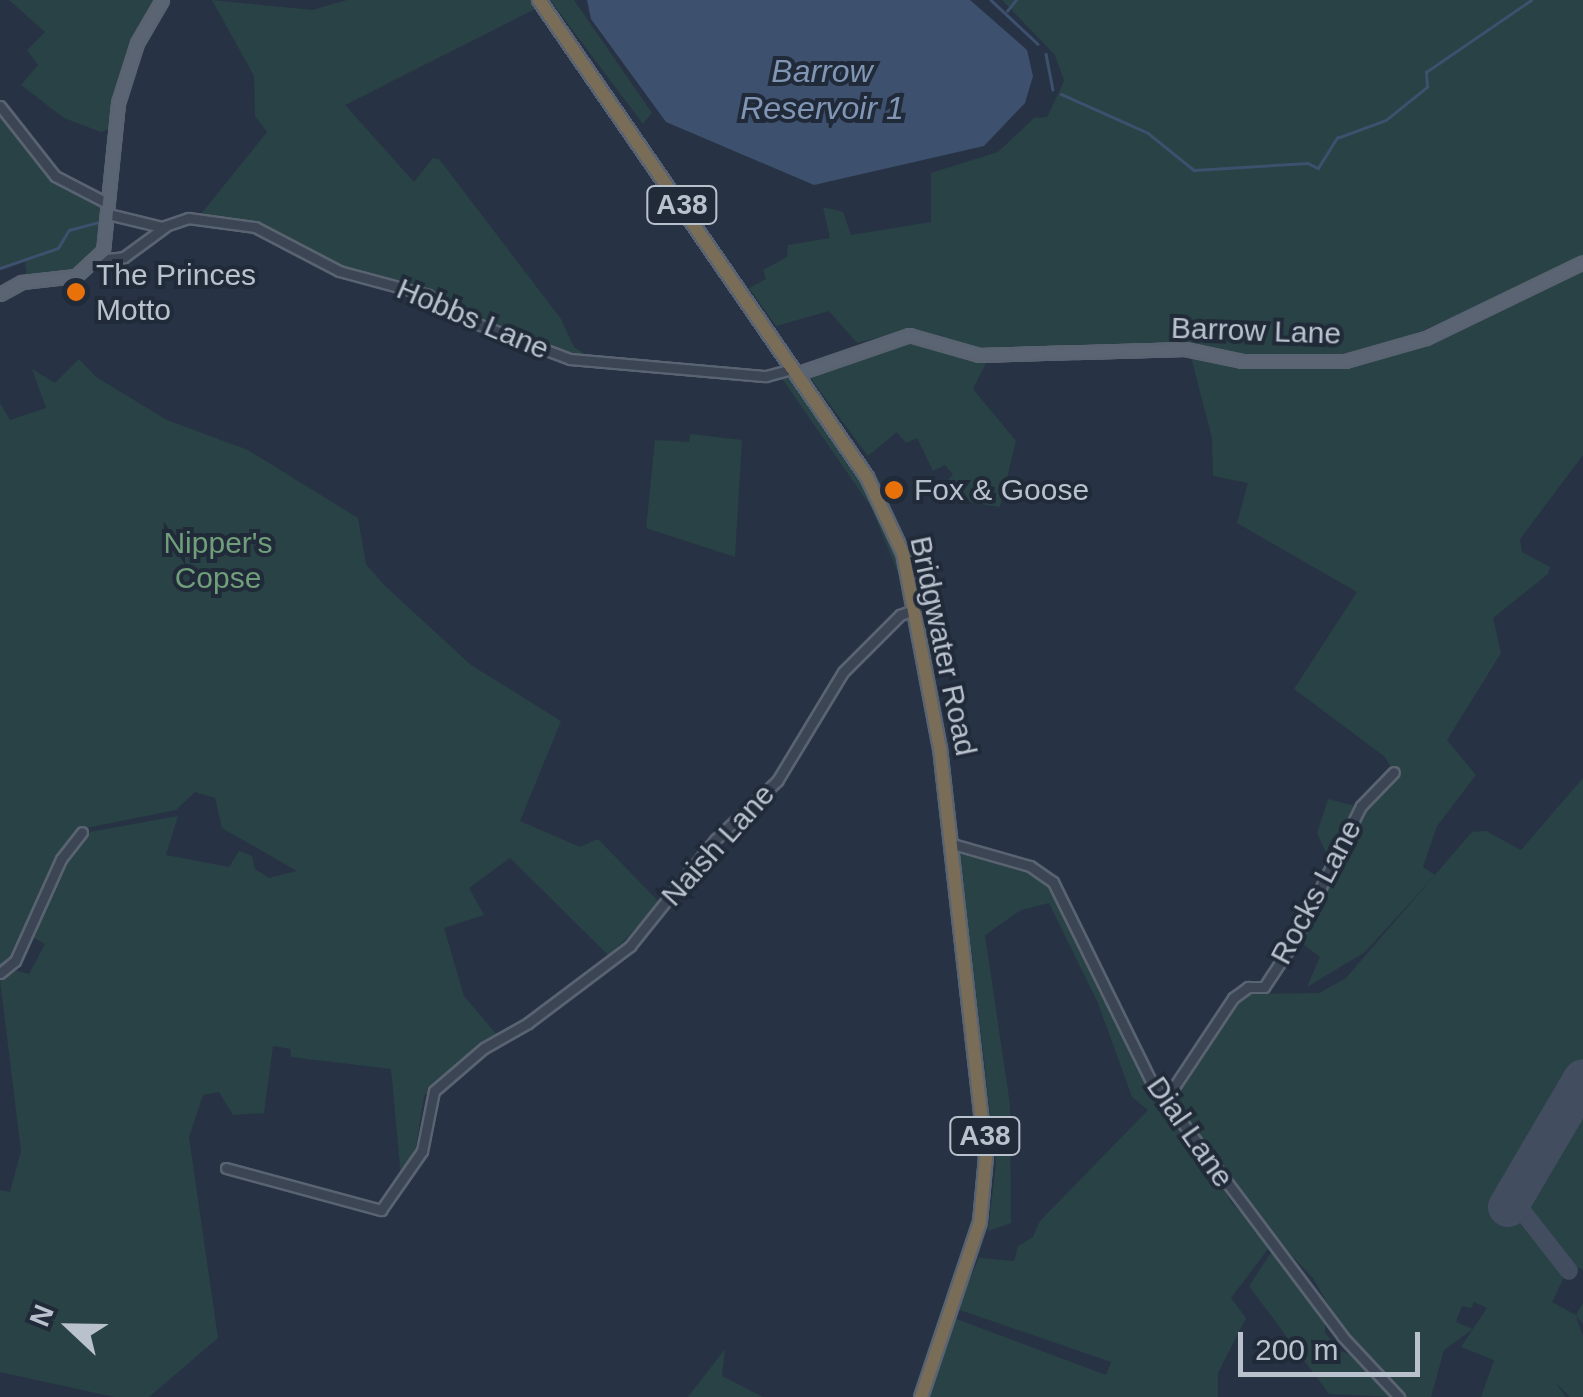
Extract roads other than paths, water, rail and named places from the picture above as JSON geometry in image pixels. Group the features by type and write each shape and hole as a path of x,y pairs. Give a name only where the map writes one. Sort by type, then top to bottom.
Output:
{"highway":[{"name":"Bridgwater Road","path":"539,0 884,508 916,609 949,843 986,1157 980,1222 920,1397"}],"main road":[{"path":"0,294 20,282 69,279 97,260 107,239 106,208 125,76 162,0"},
{"name":"Barrow Lane","path":"795,372 909,335 979,355 1120,356 1185,349 1242,361 1345,361 1426,338 1583,262"}],"street":[{"name":"Hobbs Lane","path":"0,106 55,176 106,208 165,227 188,218 255,226 339,271 428,295 454,314 570,359 766,376 795,372"},
{"path":"97,260 117,261 156,238 165,227"},
{"name":"Naish Lane","path":"226,1168 381,1210 422,1151 429,1098 484,1048 528,1024 630,946 715,840 777,780 844,672 900,614 916,609"},
{"name":"Rocks Lane","path":"1166,1099 1233,998 1248,986 1264,986 1296,940 1361,806 1394,772"},
{"path":"0,974 14,961 61,859 82,832"},
{"name":"Dial Lane","path":"949,843 1030,866 1053,882 1166,1099 1343,1337 1399,1397"}],"water":[{"name":"Barrow Reservoir 1","path":"587,0 970,0 1027,50 1033,76 1025,103 984,146 814,185 666,122 591,19"}],"waterway":[{"path":"991,0 1038,44"},
{"path":"1007,11 1016,0"},
{"path":"1061,94 1148,133 1194,170 1308,163 1318,168 1337,138 1386,120 1427,87 1426,72 1531,0"},
{"path":"1046,54 1053,89"},
{"path":"0,268 58,248 69,230 98,222"}],"place":[{"name":"The Princes Motto","path":"76,292"},
{"name":"Fox & Goose","path":"894,490"}],"park label":[{"name":"Nipper's Copse","path":"218,560"}]}
